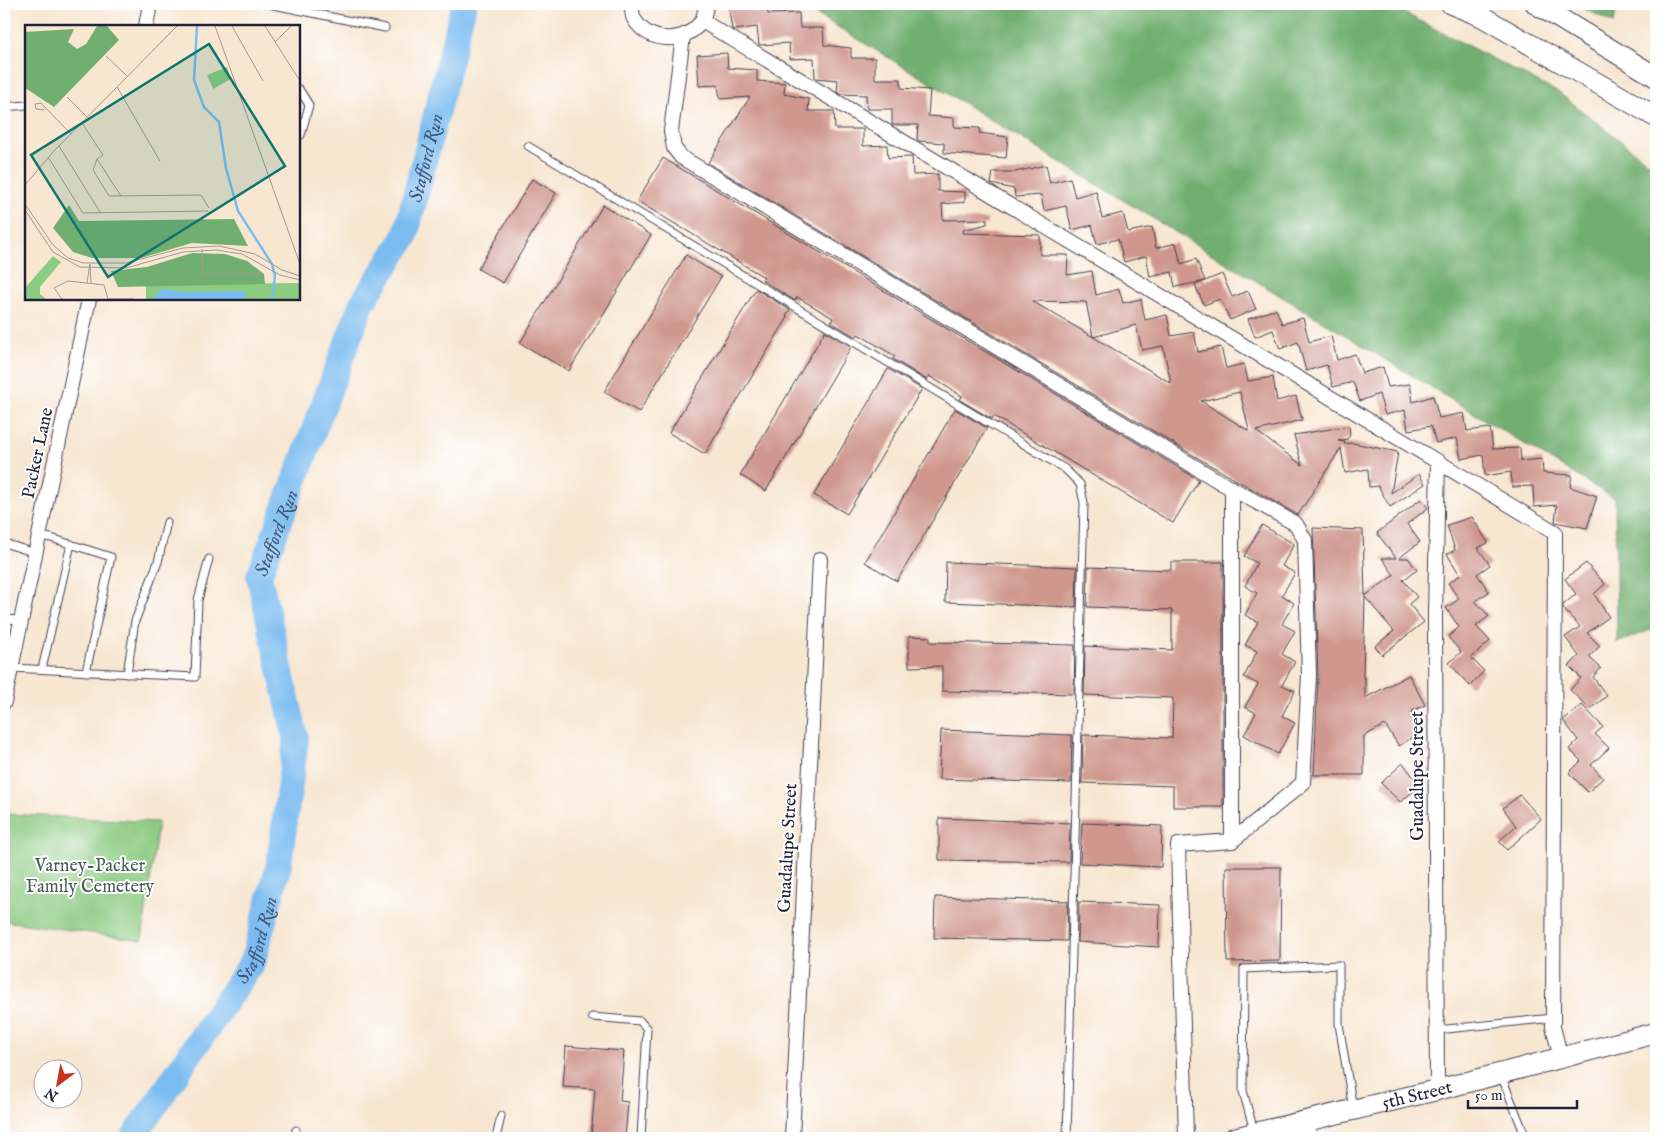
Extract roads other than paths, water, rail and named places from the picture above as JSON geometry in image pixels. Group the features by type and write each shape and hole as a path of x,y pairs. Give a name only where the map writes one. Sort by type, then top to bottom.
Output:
{"main road":[{"path":"1451,4 1481,16 1656,117"},
{"path":"1536,4 1656,77"},
{"name":"5th Street","path":"1234,1138 1254,1134 1308,1130 1353,1110 1656,1033"}],"street":[{"path":"146,25 150,4"},
{"path":"631,4 634,19 648,34 668,40 687,35 702,21 707,4"},
{"path":"702,21 1555,532 1553,1018 1555,1038 1561,1058"},
{"path":"683,36 671,131 674,148 681,157 1232,488 1296,524 1305,540 1309,675 1304,783 1232,842 1178,845 1186,1138"},
{"name":"Packer Lane","path":"4,702 89,300"},
{"name":"Guadalupe Street","path":"1437,1090 1436,616 1438,461"},
{"path":"1232,488 1232,842"},
{"name":"Guadalupe Street","path":"792,1138 820,559"}],"lane":[{"path":"269,4 385,28"},
{"path":"300,91 309,105 301,135"},
{"path":"4,107 25,105"},
{"path":"528,146 1065,469 1080,484 1084,503 1066,1138"},
{"path":"127,674 135,620 158,562 167,522"},
{"path":"39,536 111,557 86,672"},
{"path":"4,543 35,553"},
{"path":"42,669 71,544"},
{"path":"11,668 195,677 198,600 209,559"},
{"path":"4,619 21,620"},
{"path":"1254,1134 1243,1091 1244,969 1339,965 1339,1024 1353,1110"},
{"path":"592,1017 640,1021 647,1029 641,1138"},
{"path":"1437,1030 1553,1018"},
{"path":"1500,1074 1526,1138"},
{"path":"496,1138 501,1116"},
{"path":"294,1138 296,1130"}],"waterway":[{"name":"Stafford Run","path":"133,1138 253,961 279,864 296,739 259,576 362,303 405,237 464,4"}],"park label":[{"name":"Varney-Packer Family Cemetery","path":"90,875"}]}
